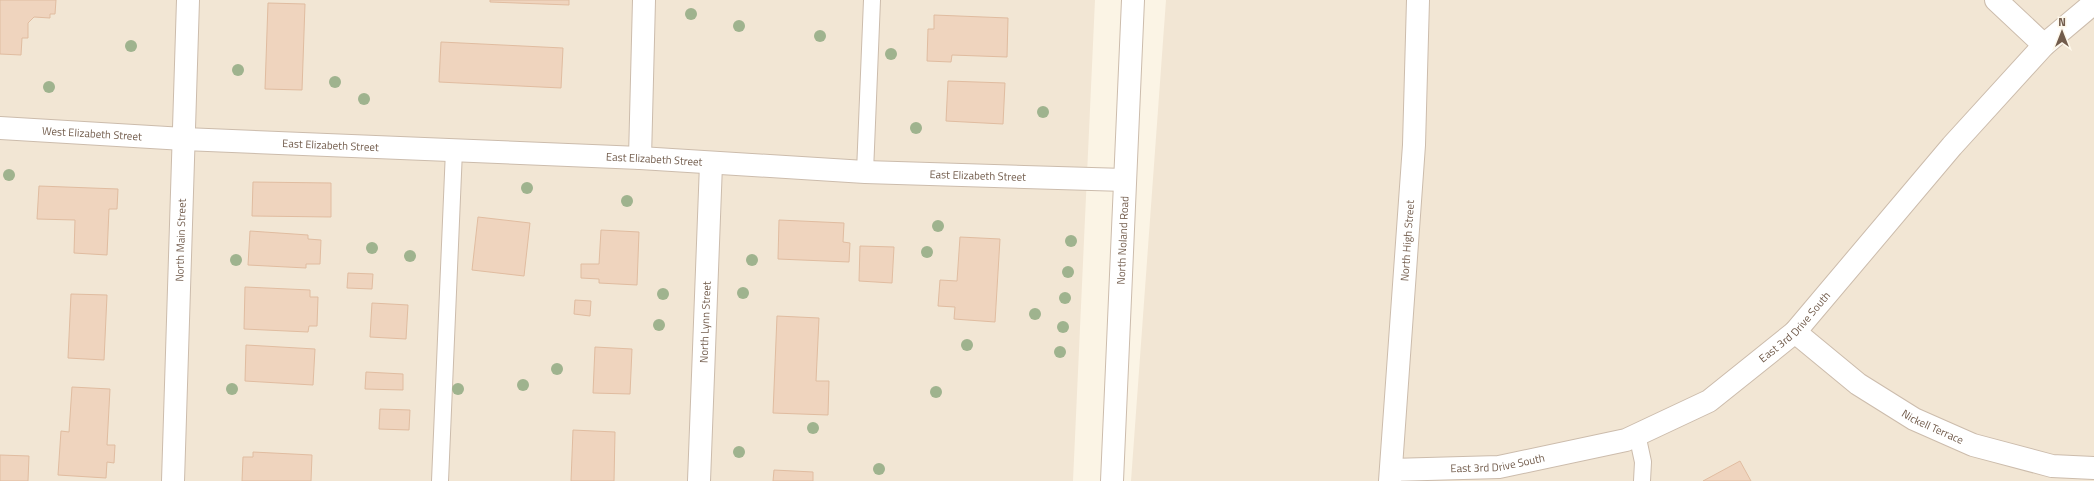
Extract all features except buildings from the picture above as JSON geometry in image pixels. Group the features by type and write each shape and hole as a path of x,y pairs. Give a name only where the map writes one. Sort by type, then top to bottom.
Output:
{"street":[{"name":"North Main Street","path":"173,481 188,0"},
{"path":"640,158 644,0"},
{"name":"North Noland Road","path":"1112,481 1133,0"},
{"name":"North High Street","path":"1390,475 1414,145 1418,0"},
{"path":"1996,0 2044,45"},
{"name":"East 3rd Drive South","path":"1390,475 1499,468 1626,440 1709,401 1795,332 1952,146 2044,45 2094,2"},
{"name":"West Elizabeth Street","path":"0,128 184,139"},
{"name":"East Elizabeth Street","path":"184,139 640,158 711,164 865,172 1125,180"},
{"name":"North Lynn Street","path":"699,481 711,164"},
{"name":"Nickell Terrace","path":"1795,332 1858,384 1914,419 1973,445 2052,466 2094,468"}],"lane":[{"path":"865,172 872,0"},
{"path":"440,481 454,150"},
{"path":"1637,434 1643,462 1642,481"}],"shaded area":[{"path":"0,0 1095,0 1073,481 0,481"},
{"path":"1166,0 2094,0 2094,481 1131,481"}]}
